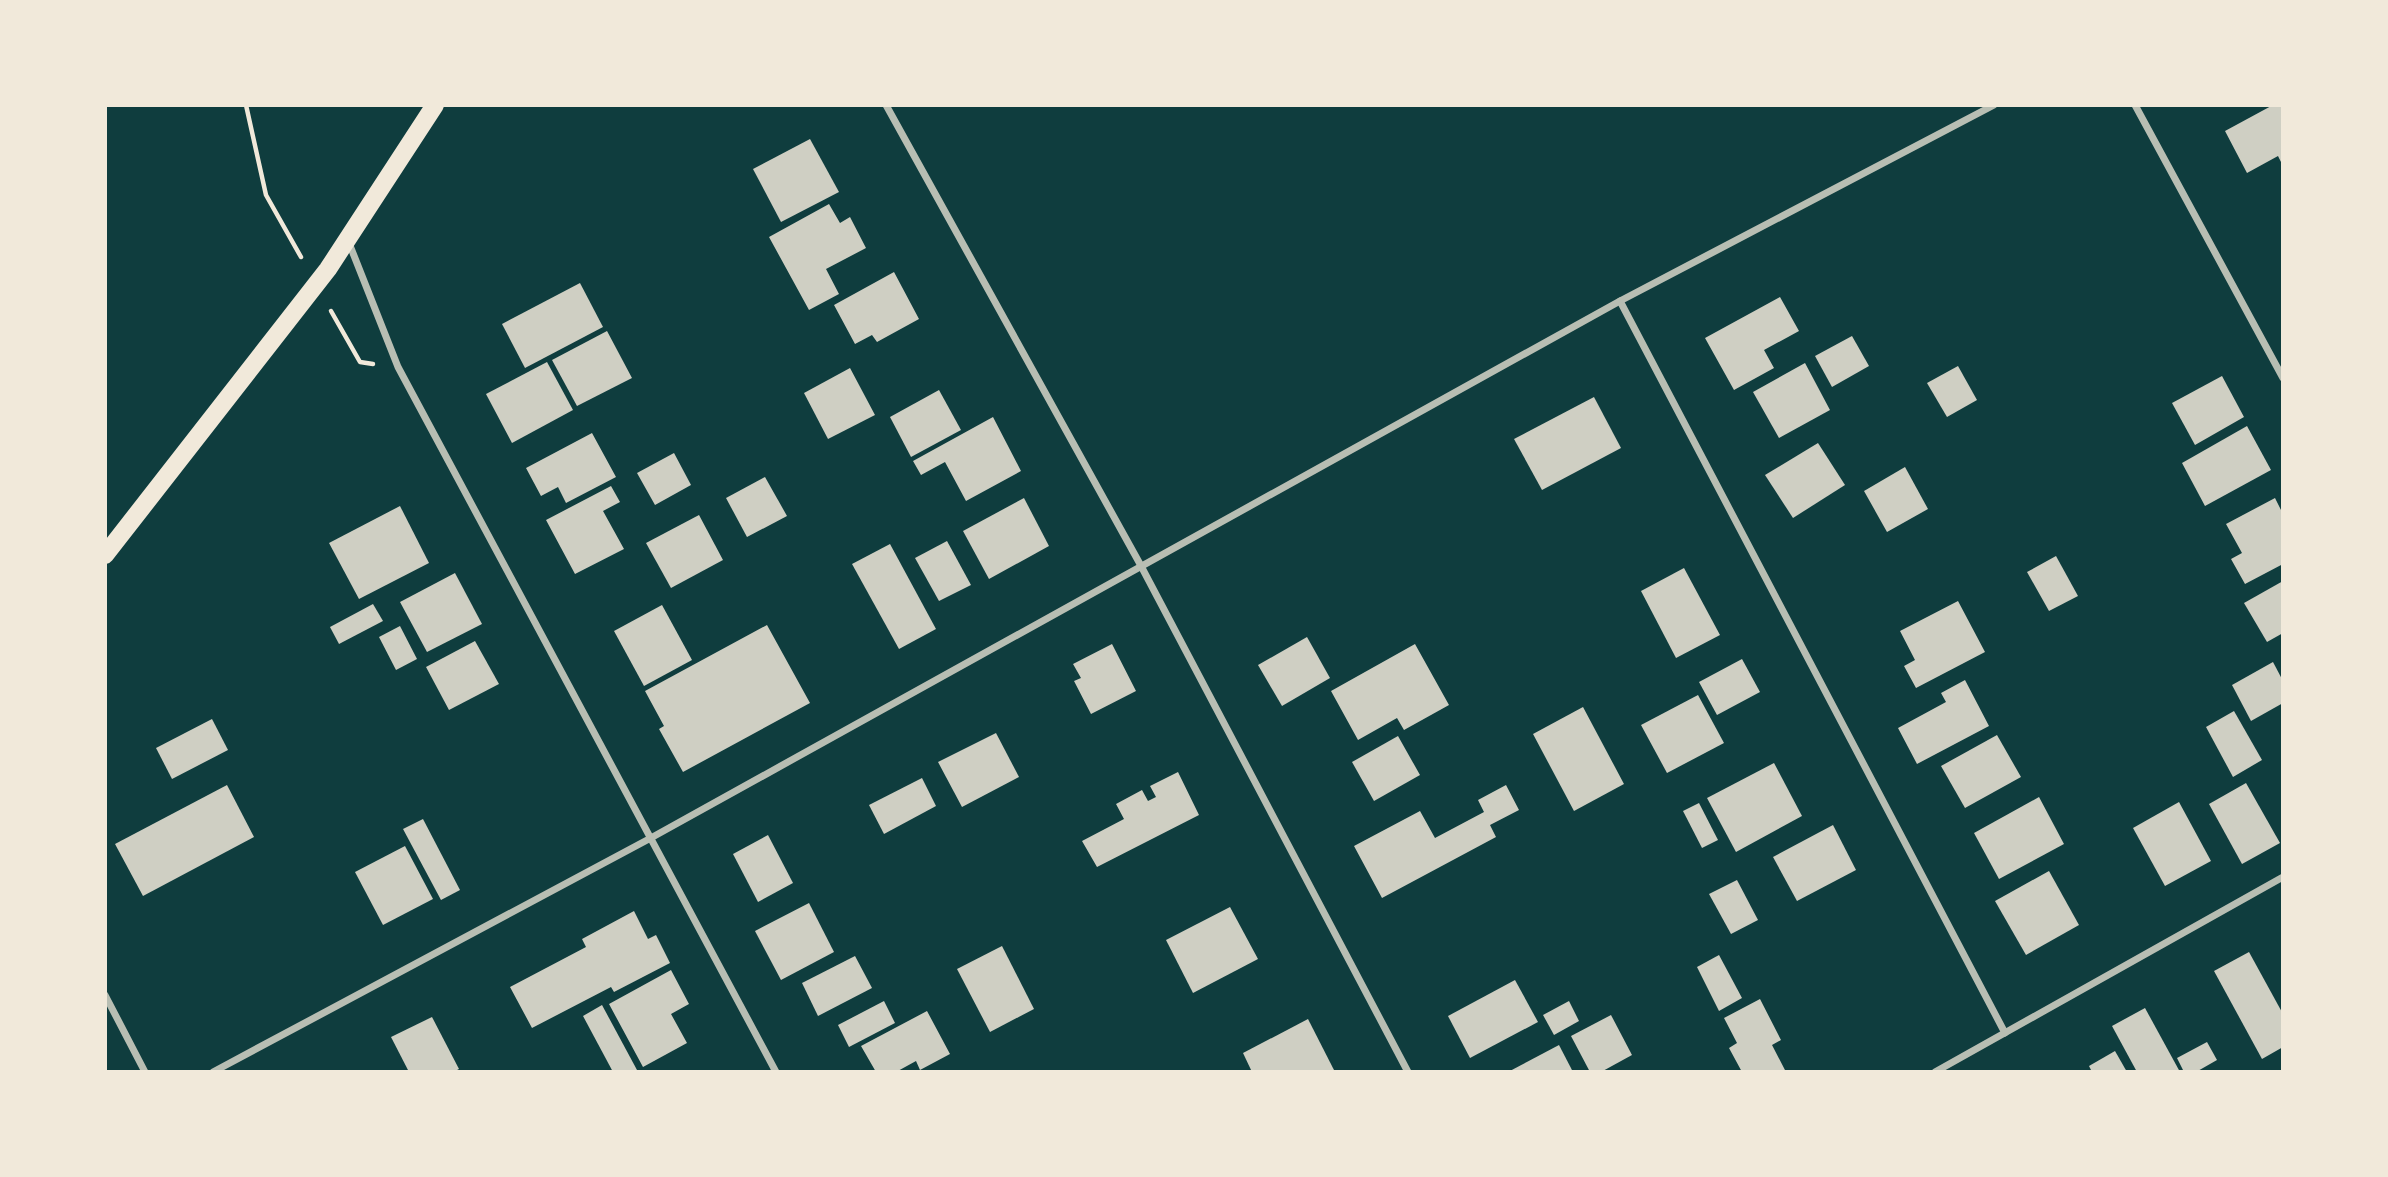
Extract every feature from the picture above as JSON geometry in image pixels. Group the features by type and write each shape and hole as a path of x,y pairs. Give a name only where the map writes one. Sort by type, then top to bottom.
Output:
{"main road":[{"path":"105,555 328,269 435,105"}],"street":[{"path":"886,105 1140,564 1408,1072"},
{"path":"213,1072 649,839 1140,564 1620,301 1994,105"},
{"path":"2135,105 2283,379"},
{"path":"348,240 398,367 776,1072"},
{"path":"1620,301 2006,1033"},
{"path":"1935,1072 2283,877"},
{"path":"105,995 145,1072"}],"path":[{"path":"246,105 266,195"}],"building":[{"path":"2273,105 2281,105 2283,109 2283,166 2278,156 2247,173 2225,131"},
{"path":"810,139 839,192 781,222 753,169"},
{"path":"829,204 840,223 850,217 866,248 826,269 839,294 809,310 769,237"},
{"path":"894,272 919,319 877,342 872,335 855,344 834,305"},
{"path":"580,283 603,327 525,368 502,324"},
{"path":"1780,297 1799,331 1764,350 1774,368 1734,390 1705,338"},
{"path":"607,331 632,378 577,406 552,360"},
{"path":"1852,336 1869,366 1832,387 1815,356"},
{"path":"547,362 573,410 512,443 486,394"},
{"path":"1805,363 1830,410 1779,438 1753,392"},
{"path":"1958,366 1977,400 1947,417 1927,383"},
{"path":"850,368 875,415 828,439 804,393"},
{"path":"2222,376 2244,417 2195,445 2172,403"},
{"path":"939,390 961,430 911,457 890,417"},
{"path":"1594,397 1621,448 1542,490 1514,439"},
{"path":"993,417 1021,471 966,501 945,462 921,475 913,461"},
{"path":"2247,426 2271,470 2205,506 2182,463"},
{"path":"592,433 616,477 566,503 558,487 541,496 526,468"},
{"path":"1818,443 1845,485 1793,518 1765,475"},
{"path":"674,453 691,485 655,505 637,473"},
{"path":"1905,467 1928,509 1887,532 1864,491"},
{"path":"765,477 787,516 747,537 726,498"},
{"path":"611,486 620,502 603,511 624,549 575,574 546,520"},
{"path":"1024,498 1049,546 989,579 963,531"},
{"path":"2275,498 2283,514 2283,564 2245,584 2231,559 2242,553 2226,524"},
{"path":"400,506 429,563 359,599 329,543"},
{"path":"699,515 723,560 671,588 646,543"},
{"path":"947,541 971,585 939,601 915,558"},
{"path":"890,544 936,629 899,649 852,564"},
{"path":"2056,556 2078,596 2049,611 2027,572"},
{"path":"1684,568 1720,635 1676,658 1641,591"},
{"path":"455,573 482,624 427,652 400,602"},
{"path":"2283,581 2283,633 2267,642 2244,603"},
{"path":"1958,601 1985,652 1916,688 1904,666 1915,660 1900,631"},
{"path":"373,604 383,621 339,644 330,627"},
{"path":"662,605 692,660 644,686 614,631"},
{"path":"767,625 810,703 683,772 659,729 664,726 645,691"},
{"path":"400,626 417,659 396,670 379,637"},
{"path":"1307,637 1330,678 1282,706 1258,665"},
{"path":"475,641 499,684 449,710 426,667"},
{"path":"1112,644 1136,691 1091,714 1074,681 1081,678 1073,664"},
{"path":"1415,644 1449,705 1404,730 1397,718 1358,740 1331,691"},
{"path":"1742,659 1760,692 1717,715 1699,682"},
{"path":"2273,662 2283,681 2283,703 2251,721 2232,685"},
{"path":"1965,680 1989,726 1917,764 1898,728 1946,702 1941,693"},
{"path":"1698,695 1724,743 1667,773 1641,725"},
{"path":"1583,707 1624,784 1574,811 1533,734"},
{"path":"2234,711 2262,760 2233,777 2206,727"},
{"path":"212,719 228,750 172,779 156,748"},
{"path":"996,733 1019,777 962,807 938,762"},
{"path":"1997,735 2021,777 1965,808 1941,766"},
{"path":"1398,736 1420,775 1374,801 1352,762"},
{"path":"1774,763 1802,816 1736,852 1707,798"},
{"path":"1178,772 1199,815 1097,867 1082,841 1124,819 1116,804 1142,790 1148,801 1156,797 1150,786"},
{"path":"922,778 936,806 884,834 869,805"},
{"path":"2246,783 2280,843 2242,864 2209,804"},
{"path":"227,785 254,837 143,896 115,844"},
{"path":"1506,785 1519,810 1490,825 1496,837 1382,898 1354,846 1420,811 1435,838 1484,812 1478,800"},
{"path":"2039,797 2064,844 1999,879 1974,833"},
{"path":"2179,802 2211,861 2165,886 2133,828"},
{"path":"1699,803 1718,840 1702,848 1683,811"},
{"path":"423,819 460,890 441,900 403,829"},
{"path":"1833,825 1856,870 1797,901 1773,857"},
{"path":"768,835 793,883 758,902 733,854"},
{"path":"405,846 433,899 383,925 355,872"},
{"path":"2049,871 2079,925 2026,955 1995,901"},
{"path":"1737,880 1758,920 1731,934 1709,894"},
{"path":"809,903 834,952 781,980 755,931"},
{"path":"1230,907 1258,959 1193,993 1166,940"},
{"path":"634,911 648,939 656,935 670,963 614,992 611,987 532,1028 510,987 586,947 582,939"},
{"path":"1002,946 1034,1009 990,1032 957,969"},
{"path":"2249,952 2283,1014 2283,1047 2262,1059 2214,971"},
{"path":"1719,955 1742,998 1719,1011 1697,967"},
{"path":"855,956 872,988 818,1016 802,983"},
{"path":"671,970 689,1004 671,1014 687,1043 643,1067 609,1004"},
{"path":"1515,980 1538,1022 1470,1058 1448,1016"},
{"path":"1760,999 1781,1040 1772,1045 1786,1072 1742,1072 1729,1048 1737,1043 1724,1018"},
{"path":"884,1001 895,1023 849,1047 838,1025"},
{"path":"1569,1001 1579,1021 1554,1035 1543,1015"},
{"path":"602,1005 637,1070 633,1072 613,1072 583,1016"},
{"path":"2145,1008 2180,1072 2137,1072 2112,1026"},
{"path":"927,1011 950,1054 920,1070 916,1061 896,1072 876,1072 861,1046"},
{"path":"1611,1015 1632,1055 1601,1072 1590,1072 1571,1036"},
{"path":"432,1017 459,1069 453,1072 409,1072 391,1037"},
{"path":"1308,1019 1335,1072 1252,1072 1243,1053"},
{"path":"2207,1042 2217,1060 2196,1072 2184,1072 2177,1058"},
{"path":"1559,1045 1573,1072 1508,1072"},
{"path":"2115,1051 2127,1072 2092,1072 2089,1066"}]}
